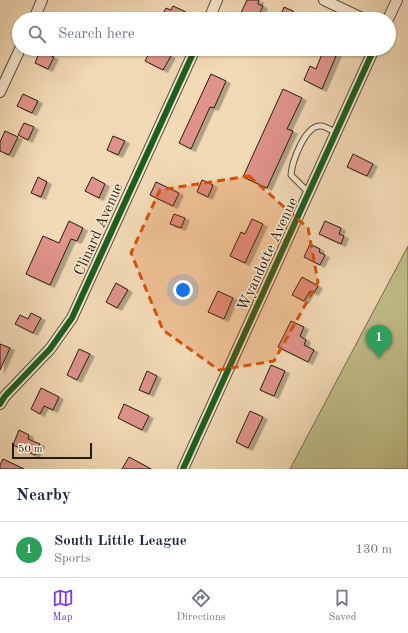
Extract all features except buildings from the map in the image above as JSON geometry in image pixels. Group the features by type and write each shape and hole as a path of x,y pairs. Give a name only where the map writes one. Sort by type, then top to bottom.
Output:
{"street":[{"path":"37,12 42,0"},
{"path":"212,12 217,0"},
{"path":"324,0 349,12"},
{"path":"391,12 397,0"},
{"path":"0,92 17,56"},
{"name":"Clinard Avenue","path":"0,404 5,396 50,349 72,318 192,56"},
{"name":"Wyandotte Avenue","path":"182,469 371,56"}],"lane":[{"path":"309,193 291,176 292,164 309,131 318,126 324,127 336,133"}],"highlighted area":[{"path":"249,176 308,228 318,282 274,361 219,370 163,330 131,253 160,190"}],"shaded area":[{"path":"408,246 408,469 290,469"}],"cycle path":[{"path":"0,404 5,396 50,349 72,318 192,56"},
{"path":"183,469 371,56"}],"place":[{"name":"South Little League","path":"379,358"}]}
